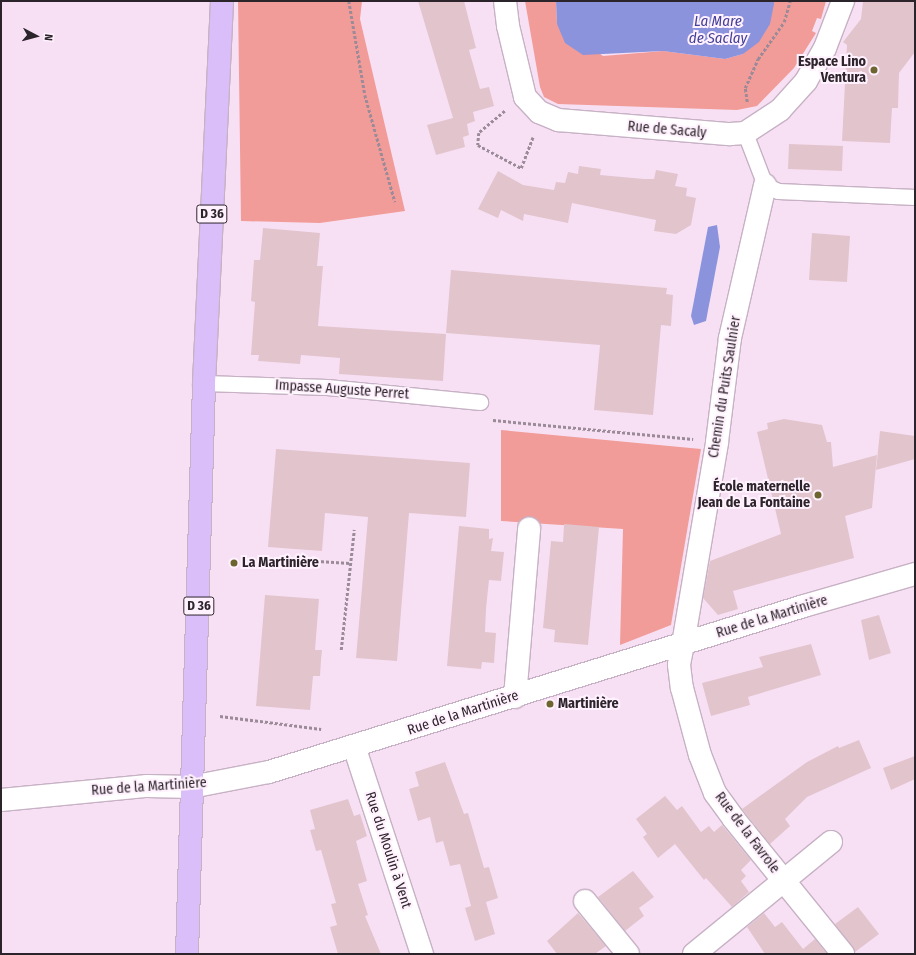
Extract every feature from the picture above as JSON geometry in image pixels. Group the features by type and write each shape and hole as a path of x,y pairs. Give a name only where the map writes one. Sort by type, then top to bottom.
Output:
{"main road":[{"name":"D 36","path":"187,954 191,787 200,583 204,382 222,1"}],"street":[{"name":"Rue de Sacaly","path":"505,1 508,26 525,97 539,112 549,117 589,123 713,134 751,130"},
{"path":"751,130 780,110 806,81 826,48 843,1"},
{"name":"Chemin du Puits Saulnier","path":"683,644 717,442 730,338 765,185"},
{"path":"515,696 529,530"},
{"name":"Rue de la Martinière","path":"1,800 147,786 191,787 269,772 915,574"},
{"name":"Rue de la Favrole","path":"683,644 679,664 682,688 700,755 715,793 783,881 843,954"},
{"name":"Rue du Moulin à Vent","path":"354,746 422,954"},
{"path":"694,954 831,842"},
{"path":"585,901 628,954"}],"lane":[{"path":"751,130 765,185 778,191 915,197"},
{"name":"Impasse Auguste Perret","path":"204,382 327,387 480,402"}],"path":[{"path":"349,1 365,95 395,202"},
{"path":"751,130 745,88 758,59 784,22 790,1"},
{"path":"525,97 480,133 478,145 521,168 537,129 549,117"},
{"path":"480,402 489,419 658,434 717,442"},
{"path":"341,650 354,530"},
{"path":"271,558 350,563"},
{"path":"220,716 324,730"}],"shaded area":[{"path":"238,1 362,1 360,19 405,211 320,223 241,221"},
{"path":"525,1 556,1 557,24 603,56 663,51 725,59 743,54 774,1 826,1 821,19 817,18 812,31 816,33 794,68 757,106 737,110 558,104 544,97 540,87"},
{"path":"501,430 701,449 671,625 620,645 623,529 501,521"}],"water":[{"name":"La Mare de Saclay","path":"556,1 774,1 774,4 770,24 759,42 743,54 725,59 663,51 583,55 565,43 557,24"},
{"path":"717,225 720,247 706,321 694,325 691,316 708,227"}],"building":[{"path":"418,1 464,1 476,48 469,50 480,89 489,87 494,106 473,112 475,121 467,124 469,135 463,137 465,147 436,155 427,125 453,118"},
{"name":"Espace Lino Ventura","path":"863,1 915,1 915,52 899,73 898,108 892,108 890,143 842,141 847,45 843,42 861,19"},
{"path":"789,144 843,146 842,171 788,169"},
{"path":"579,166 601,169 600,175 644,179 654,179 656,170 678,174 675,186 687,188 686,196 696,198 691,225 676,234 654,231 656,220 572,203 568,223 524,214 523,221 501,210 498,218 478,209 498,171 523,185 554,190 556,182 565,183 568,172 578,174"},
{"path":"263,228 320,233 317,266 323,266 318,326 446,334 443,381 339,374 340,358 301,355 300,364 258,361 259,355 251,355 255,302 251,301 254,260 260,260"},
{"path":"812,233 850,236 847,282 809,280"},
{"path":"451,270 667,288 666,294 673,295 671,326 661,325 653,415 594,410 600,345 446,333"},
{"path":"784,419 822,425 827,442 831,442 833,467 877,455 872,508 845,516 854,558 733,591 738,609 718,615 703,598 710,561 781,534 757,432 768,429 767,423"},
{"path":"880,431 915,436 915,459 876,470"},
{"path":"276,449 470,463 466,517 409,513 397,661 356,658 368,517 325,513 322,551 268,547"},
{"path":"564,524 599,527 588,645 554,642 555,630 543,628 551,541 563,542"},
{"path":"459,526 489,529 489,539 493,538 491,551 504,552 501,581 489,580 486,609 485,632 496,633 494,663 482,662 481,669 447,666"},
{"path":"265,595 319,599 315,650 322,650 320,676 313,676 310,710 256,706"},
{"path":"879,615 891,653 869,660 861,620"},
{"path":"811,644 821,675 748,697 750,705 711,716 702,683 763,667 759,657"},
{"path":"859,740 871,768 807,797 785,819 790,826 770,844 742,809 807,762 838,746 839,748"},
{"path":"915,756 915,779 891,790 883,768"},
{"path":"445,762 464,814 468,813 484,868 489,867 498,898 486,902 495,934 475,941 465,908 471,906 460,864 450,866 443,841 436,843 430,817 418,821 409,789 419,786 415,772"},
{"path":"665,796 677,810 682,806 701,832 709,826 714,832 722,825 751,860 741,870 746,876 741,881 749,892 732,907 706,878 704,880 675,844 658,858 643,837 647,834 636,819"},
{"path":"348,799 354,816 360,814 367,836 356,841 367,881 358,884 368,915 365,916 381,954 338,954 330,927 337,925 331,904 336,903 321,850 316,851 310,830 315,829 310,810"},
{"path":"633,871 654,897 639,908 644,916 625,931 598,897"},
{"path":"858,907 879,934 855,952 835,924"},
{"path":"578,913 606,946 595,954 557,954 547,941"},
{"path":"764,913 775,927 782,922 803,949 815,939 827,954 765,954 747,927"}],"place":[{"name":"Espace Lino Ventura","path":"874,70"},
{"name":"École maternelle Jean de La Fontaine","path":"818,495"},
{"name":"La Martinière","path":"234,563"},
{"name":"Martinière","path":"550,704"}]}
